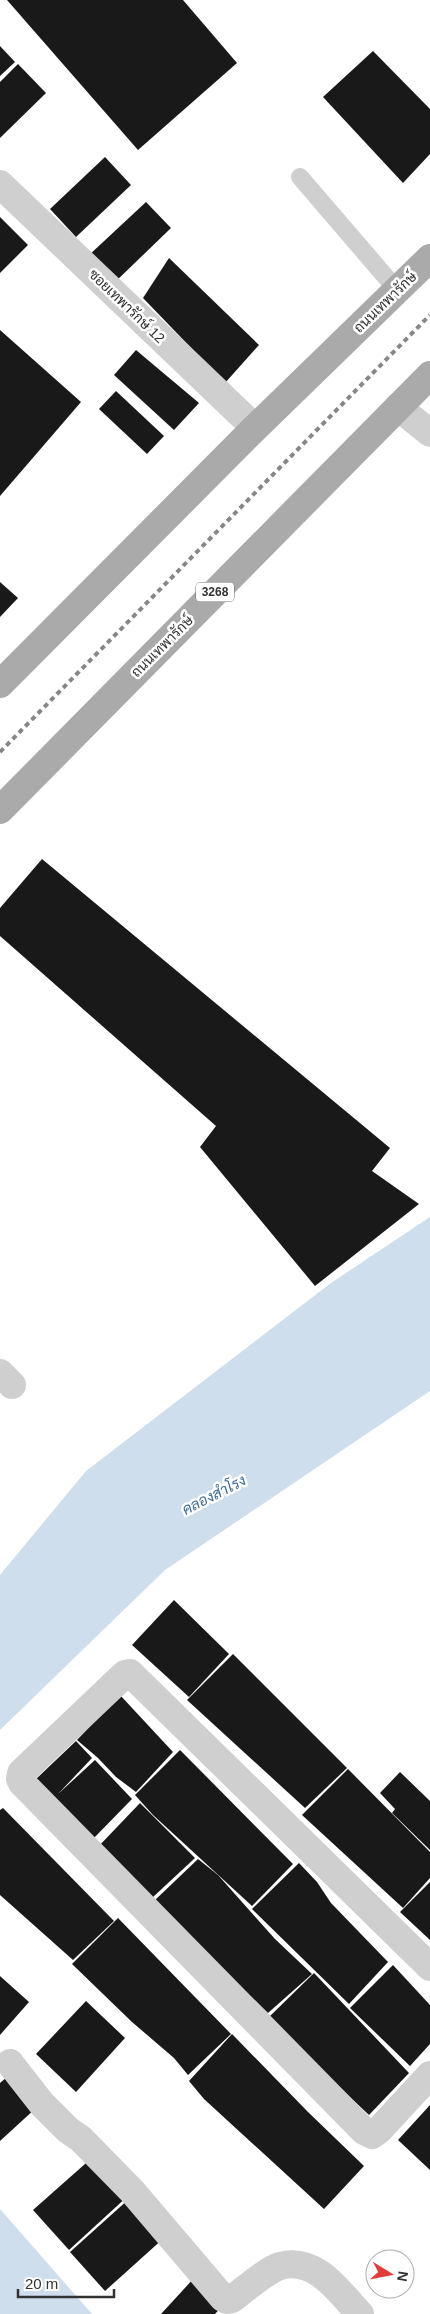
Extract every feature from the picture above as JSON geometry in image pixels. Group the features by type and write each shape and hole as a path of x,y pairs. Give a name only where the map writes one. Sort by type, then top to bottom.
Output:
{"main road":[{"name":"ถนนเทพารักษ์","path":"0,684 255,428 430,258"},
{"name":"ถนนเทพารักษ์","path":"0,810 430,375"}],"street":[{"name":"ซอยเทพารักษ์ 12","path":"0,184 255,428"},
{"path":"398,407 430,433"},
{"path":"430,1967 130,1673 124,1674 22,1773 20,1779 22,1783 364,2131 372,2135 379,2130 430,2075"},
{"path":"10,2064 42,2104 68,2130 81,2139 132,2191 223,2298 227,2300 232,2299 278,2266 306,2266 319,2271 360,2314"}],"lane":[{"path":"300,177 397,290"}],"water":[{"name":"คลองสำโรง","path":"430,1217 430,1391 165,1570 0,1730 0,1575 86,1471 331,1283"},
{"path":"0,2209 92,2314 0,2314"}],"building":[{"path":"7,0 183,0 237,63 138,150"},
{"path":"0,46 15,62 0,76"},
{"path":"373,51 430,109 430,154 403,183 323,97"},
{"path":"18,64 46,93 0,138 0,82"},
{"path":"105,157 131,185 76,237 50,209"},
{"path":"146,202 171,228 113,284 87,257"},
{"path":"0,217 28,245 0,273"},
{"path":"169,258 259,345 225,383 143,298"},
{"path":"0,330 81,402 0,496"},
{"path":"136,350 199,403 174,430 114,375"},
{"path":"116,391 164,436 147,454 99,409"},
{"path":"0,582 18,598 0,617"},
{"path":"42,859 390,1148 372,1171 419,1204 315,1286 200,1147 216,1126 0,936 0,908"},
{"path":"174,1600 229,1654 189,1697 132,1645"},
{"path":"233,1654 347,1768 305,1808 187,1700"},
{"path":"120,1695 173,1752 136,1792 116,1777 77,1740"},
{"path":"76,1741 92,1758 58,1794 95,1760 132,1799 92,1840 35,1780"},
{"path":"180,1750 293,1864 252,1906 153,1815 135,1795"},
{"path":"348,1769 430,1852 430,1878 403,1908 302,1815"},
{"path":"400,1772 430,1801 430,1850 392,1813 395,1809 380,1793"},
{"path":"140,1803 195,1858 152,1898 97,1848"},
{"path":"3,1808 114,1921 73,1960 0,1895 0,1810"},
{"path":"198,1859 218,1875 275,1939 312,1974 268,2013 153,1902"},
{"path":"299,1863 317,1882 331,1903 388,1962 349,2004 252,1909"},
{"path":"430,1882 430,1940 400,1912"},
{"path":"118,1918 231,2034 188,2075 174,2058 132,2022 72,1964"},
{"path":"393,1965 430,2005 430,2044 410,2066 350,2008"},
{"path":"314,1973 409,2073 369,2115 267,2019"},
{"path":"0,1976 29,2002 0,2035"},
{"path":"86,2001 125,2038 76,2092 36,2054"},
{"path":"232,2034 364,2166 324,2209 204,2099 189,2081"},
{"path":"8,2076 36,2108 0,2141 0,2083"},
{"path":"430,2105 430,2170 398,2140"},
{"path":"94,2156 129,2195 69,2250 33,2210"},
{"path":"130,2198 165,2237 105,2291 70,2252"},
{"path":"195,2277 224,2304 215,2314 161,2314"}],"railway":[{"path":"0,752 430,315"}]}
